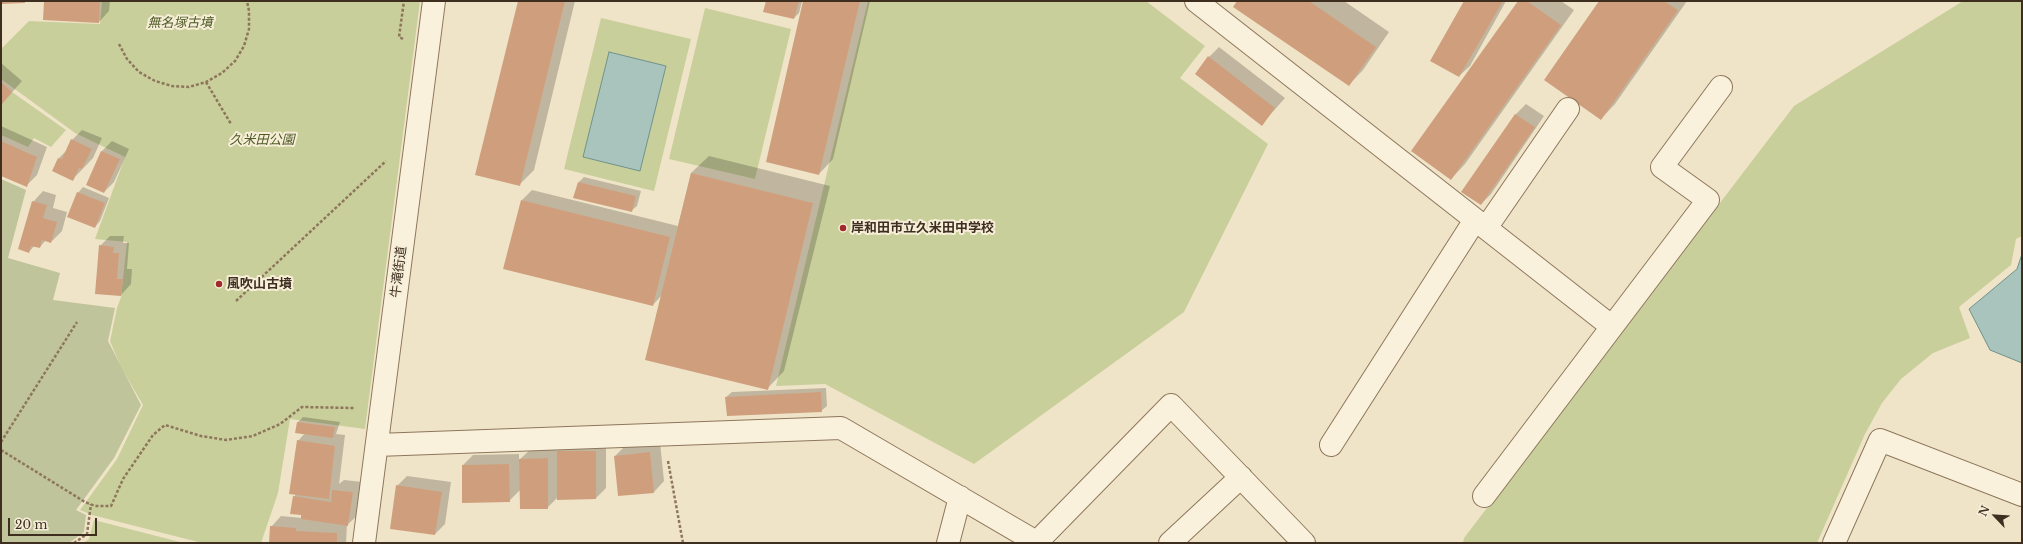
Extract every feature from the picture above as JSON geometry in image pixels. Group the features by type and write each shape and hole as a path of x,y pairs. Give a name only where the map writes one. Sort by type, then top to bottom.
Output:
{"street":[{"name":"牛滝街道","path":"364,543 434,1"},
{"path":"1196,1 1611,326"},
{"path":"1484,496 1611,326 1708,200 1662,167 1720,87"},
{"path":"1331,444 1480,224 1568,110"},
{"path":"376,445 842,428 1038,542 1171,404 1304,543"},
{"path":"1834,543 1880,440 2022,496"},
{"path":"1170,543 1241,477"},
{"path":"948,543 960,497"}],"path":[{"path":"119,44 127,59 139,72 155,81 172,86 189,87 206,82 222,73 235,61 244,46 249,29 249,11 247,1"},
{"path":"206,82 231,124"},
{"path":"236,301 378,168"},
{"path":"1,442 77,322"},
{"path":"1,450 85,502 111,506 123,479 153,435 165,426 201,436 226,440 253,436 267,430 280,424 302,407 382,410"},
{"path":"664,434 683,543"},
{"path":"74,543 87,534 91,504"}],"green space":[{"name":"久米田公園","path":"102,1 420,1 365,429 290,419 278,493 261,543 202,543 92,515 80,510 117,459 143,405 121,367 110,341 117,308 121,297 127,242 95,239 125,157 75,133 1,79 1,49 29,21 100,24"},
{"path":"868,1 1146,1 1205,46 1180,78 1268,144 1184,312 974,464 825,384 776,386"},
{"path":"1963,1 2022,1 2022,236 2016,239 2011,265 1959,307 1970,338 1933,353 1901,379 1882,403 1865,434 1817,543 1463,543 1464,538 1794,106"},
{"path":"705,8 791,29 755,179 669,159"},
{"path":"601,18 691,39 654,191 564,169"},
{"path":"12,92 66,130 51,147 34,138 28,147 1,135 1,105"},
{"path":"1,179 26,190 8,258 60,273 53,300 115,308 108,341 141,405 114,458 76,510 86,515 84,532 69,543 1,543"},
{"path":"94,520 184,543 83,543 89,539"}],"water":[{"path":"609,52 666,66 640,171 583,157"},
{"path":"2022,254 2022,363 1990,350 1969,309 2017,269"}],"building":[{"path":"1,1 25,1 25,3 1,4"},
{"path":"44,1 100,1 99,23 43,20"},
{"path":"518,1 565,1 520,186 475,175"},
{"path":"766,1 799,1 794,19 763,12"},
{"path":"803,1 860,1 819,175 766,162"},
{"path":"1237,1 1309,1 1376,47 1349,86 1233,7"},
{"path":"1464,1 1503,1 1459,77 1430,61"},
{"path":"1518,1 1527,1 1561,25 1451,180 1411,151"},
{"path":"1599,1 1664,1 1678,10 1601,120 1544,80"},
{"path":"1208,56 1275,108 1262,126 1195,74"},
{"path":"1,82 12,92 1,105"},
{"path":"1515,114 1535,127 1481,205 1461,192"},
{"path":"71,139 92,149 82,169 79,168 73,181 52,171 58,158 62,159"},
{"path":"1,141 37,157 27,187 1,176"},
{"path":"101,151 120,159 104,193 86,185"},
{"path":"691,173 813,203 768,390 645,360"},
{"path":"578,182 636,196 632,212 573,198"},
{"path":"77,192 105,203 95,228 67,217"},
{"path":"521,200 670,237 653,306 503,269"},
{"path":"32,201 47,205 43,218 57,222 51,243 42,240 40,248 31,246 29,253 18,249"},
{"path":"99,245 114,247 113,253 119,253 117,279 123,279 121,296 95,294"},
{"path":"821,392 822,412 727,416 725,397"},
{"path":"297,422 335,427 333,438 295,433"},
{"path":"297,440 335,446 329,499 289,494"},
{"path":"557,451 596,451 596,499 557,500"},
{"path":"650,452 654,493 618,496 614,456"},
{"path":"548,458 548,509 520,509 519,459"},
{"path":"509,464 510,502 462,503 462,465"},
{"path":"396,485 442,492 435,535 390,529"},
{"path":"332,490 353,492 348,526 301,519 301,515 290,514 293,496 331,502"},
{"path":"270,526 296,528 296,531 337,533 337,543 269,543"}],"place":[{"name":"岸和田市立久米田中学校","path":"843,228"},
{"name":"風吹山古墳","path":"219,284"}],"park label":[{"name":"無名塚古墳","path":"180,23"}]}
